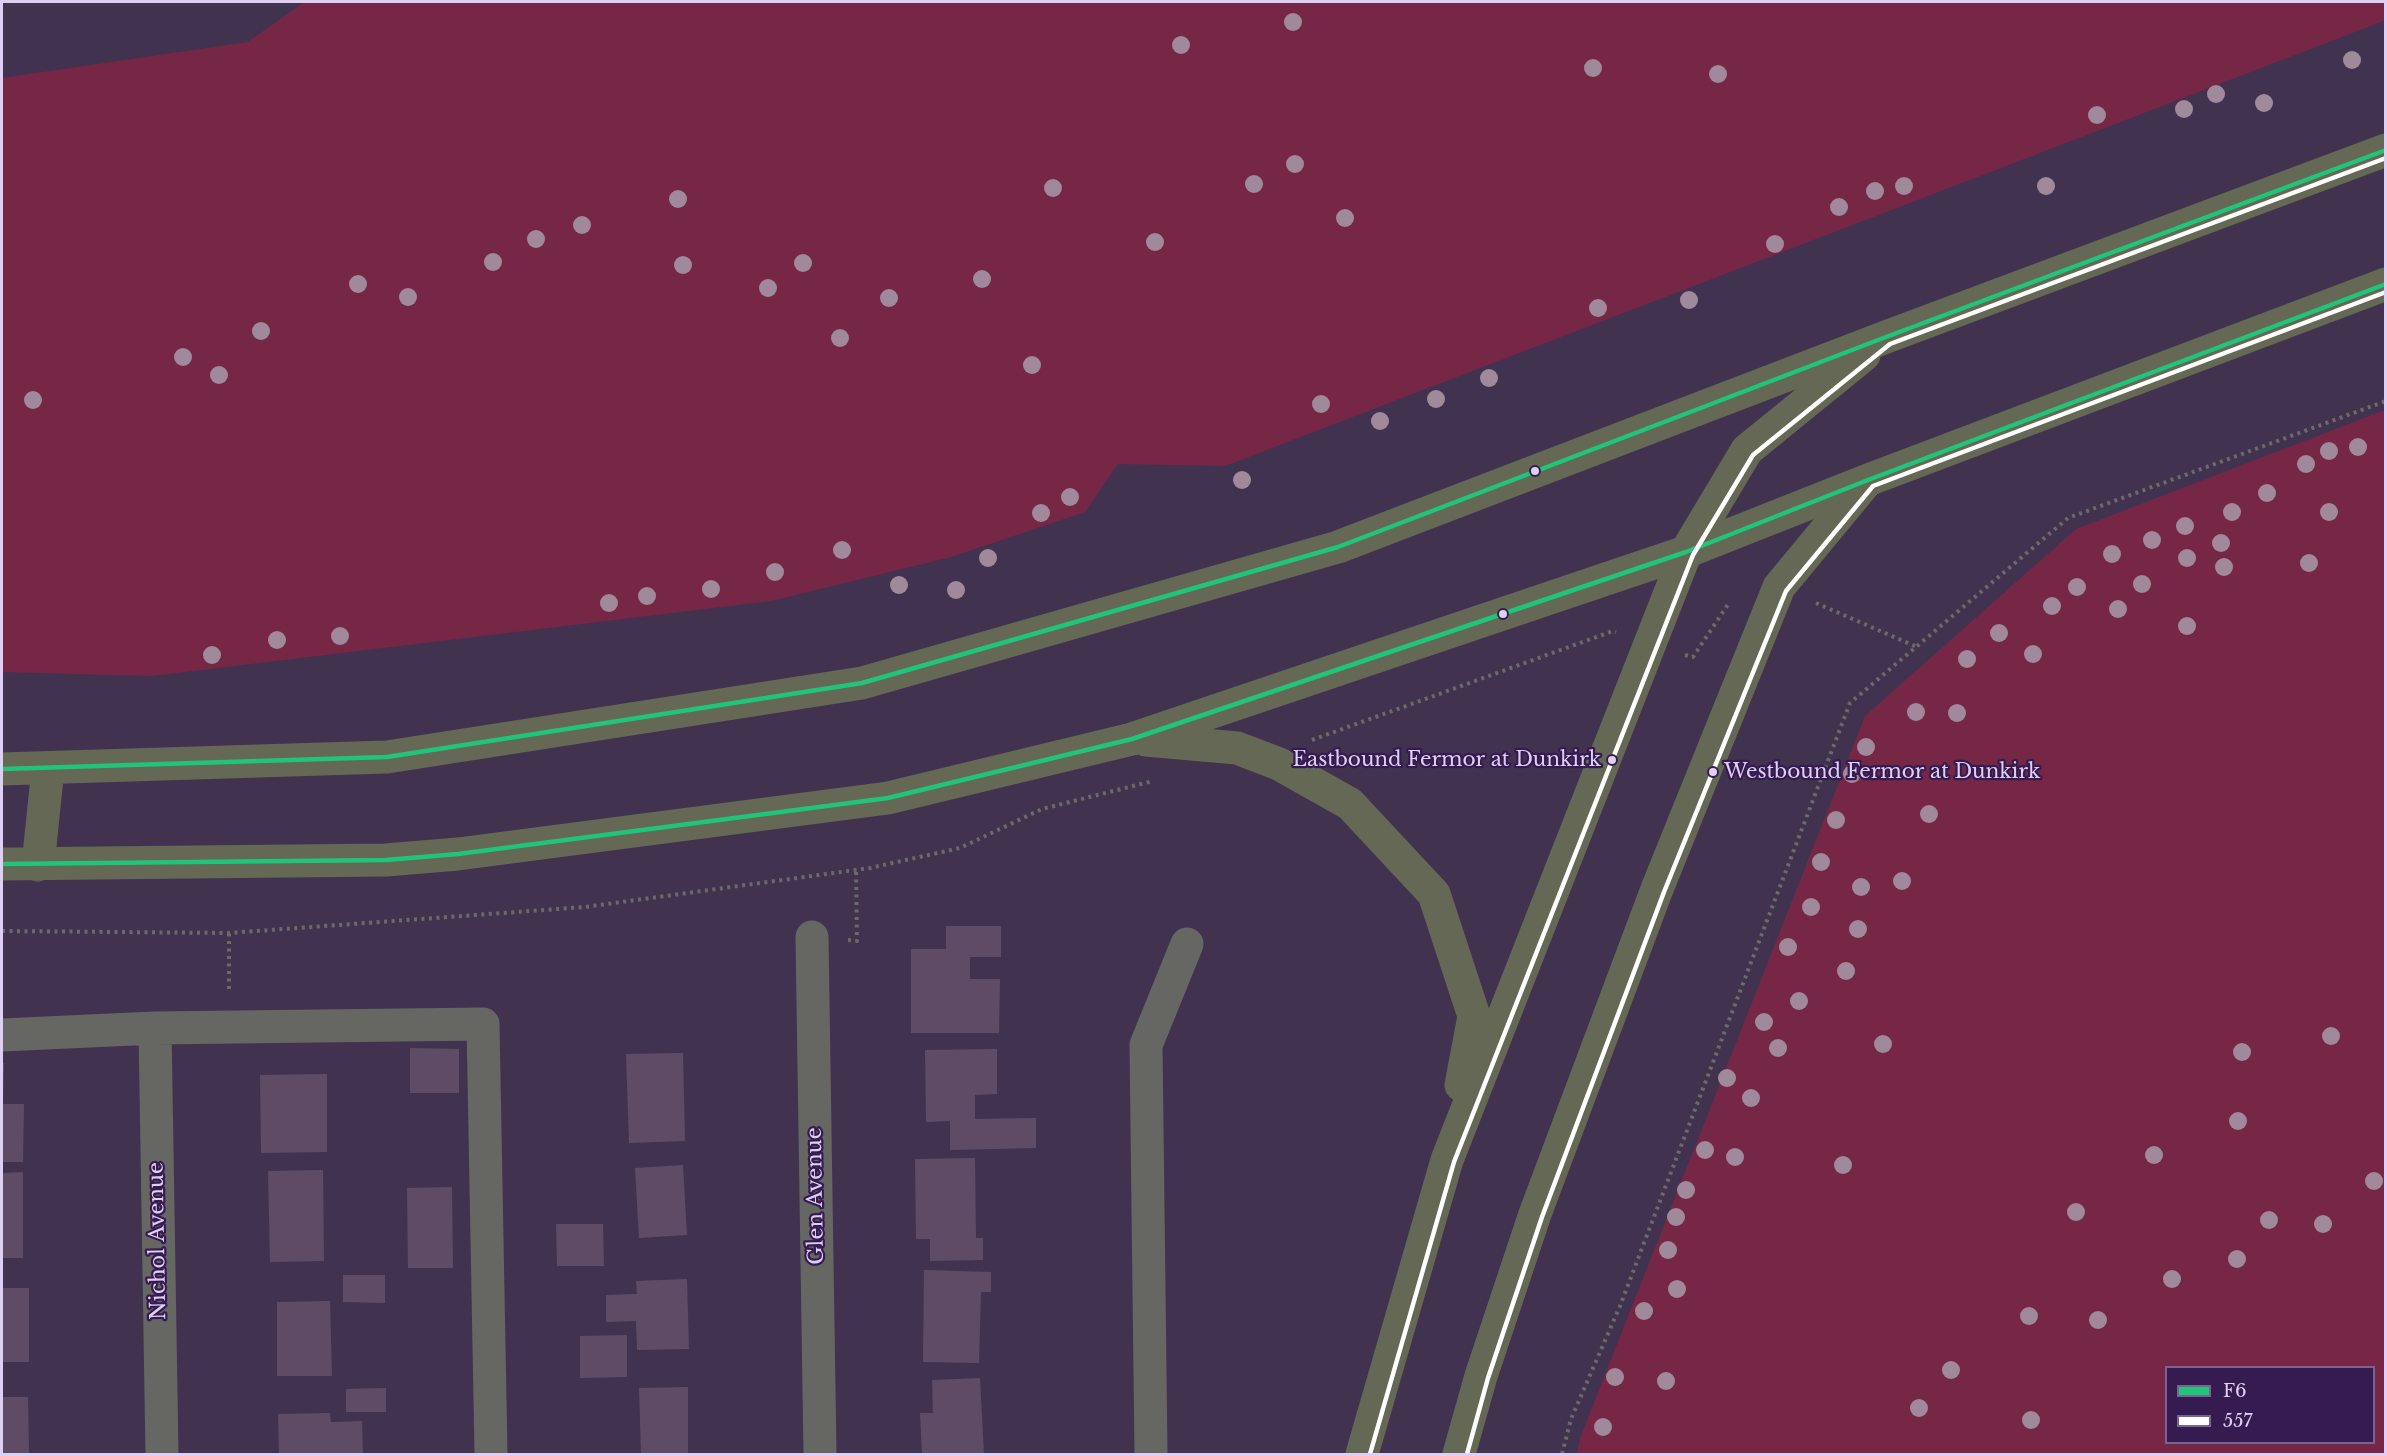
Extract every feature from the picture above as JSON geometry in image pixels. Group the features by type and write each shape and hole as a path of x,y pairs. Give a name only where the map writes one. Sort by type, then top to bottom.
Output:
{"main road":[{"path":"2,769 387,757 862,683 1338,547 1886,337 2385,150"},
{"path":"2,864 386,860 458,854 888,798 1132,739 1686,552 1868,480 2385,284"},
{"path":"1362,1455 1447,1160 1686,552 1747,450 1886,337"},
{"path":"1459,1455 1480,1376 1534,1214 1657,889 1779,587 1868,480"},
{"path":"1132,739 1237,748 1279,764 1350,804 1434,894 1474,1016 1447,1160"},
{"path":"38,865 48,768"}],"street":[{"name":"Glen Avenue","path":"812,937 820,1455"},
{"path":"1151,1455 1146,1045 1187,944"},
{"path":"2,1035 155,1028 483,1024 491,1455"},
{"name":"Nichol Avenue","path":"155,1028 162,1455"}],"path":[{"path":"1562,1455 1571,1419 1620,1306 1850,703 2068,518 2385,401"},
{"path":"812,937 857,941 856,870"},
{"path":"213,1027 229,995 229,933"}],"shaded area":[{"path":"304,2 2385,2 2386,20 1225,466 1118,464 1085,512 951,557 771,601 152,676 2,672 2,78 248,42"},
{"path":"2385,410 2385,1454 1577,1454 1580,1438 1865,716 2076,529"}],"building":[{"path":"946,926 1001,926 1001,957 970,957 970,979 1000,979 999,1033 911,1033 911,949 946,949"},
{"path":"410,1048 459,1049 459,1093 410,1093"},
{"path":"997,1049 997,1094 975,1095 975,1119 1036,1118 1036,1148 950,1150 950,1121 926,1122 925,1050"},
{"path":"683,1053 685,1141 629,1143 626,1054"},
{"path":"2,1063 4,1063 3,1102 2,1102"},
{"path":"327,1074 327,1152 261,1153 260,1075"},
{"path":"2,1104 24,1104 23,1162 2,1162"},
{"path":"975,1158 976,1238 983,1238 983,1260 930,1261 930,1239 916,1239 915,1159"},
{"path":"683,1165 687,1235 639,1238 635,1168"},
{"path":"323,1170 324,1261 270,1262 268,1171"},
{"path":"23,1172 23,1258 2,1258 2,1173"},
{"path":"452,1187 453,1268 408,1268 407,1188"},
{"path":"556,1224 603,1224 604,1266 557,1266"},
{"path":"924,1270 991,1272 991,1292 981,1292 979,1363 923,1362"},
{"path":"343,1275 385,1275 385,1303 343,1302"},
{"path":"687,1279 689,1349 637,1350 636,1321 606,1322 606,1295 637,1294 636,1281"},
{"path":"2,1288 29,1288 29,1362 2,1362"},
{"path":"330,1301 332,1376 277,1376 277,1302"},
{"path":"627,1335 627,1377 580,1378 580,1336"},
{"path":"980,1378 984,1454 922,1454 920,1413 933,1413 932,1380"},
{"path":"688,1387 688,1454 641,1454 639,1388"},
{"path":"386,1388 386,1412 346,1412 346,1389"},
{"path":"2,1397 28,1397 29,1454 2,1454"},
{"path":"330,1413 331,1422 362,1421 363,1454 279,1454 278,1414"}],"transit line":[{"name":"F6","path":"2,769 387,757 862,683 1338,547 1886,337 2386,150"},
{"name":"557","path":"1370,1454 1454,1162 1693,555 1753,455 1890,344 2386,158"},
{"name":"F6","path":"2,864 386,860 458,854 888,798 1132,739 1686,552 1868,480 2386,284"},
{"name":"557","path":"1467,1454 1488,1378 1542,1217 1664,892 1786,591 1873,486 2386,292"}],"place":[{"name":"Eastbound Fermor at Dunkirk","path":"1612,760"},
{"name":"Westbound Fermor at Dunkirk","path":"1713,772"}]}
